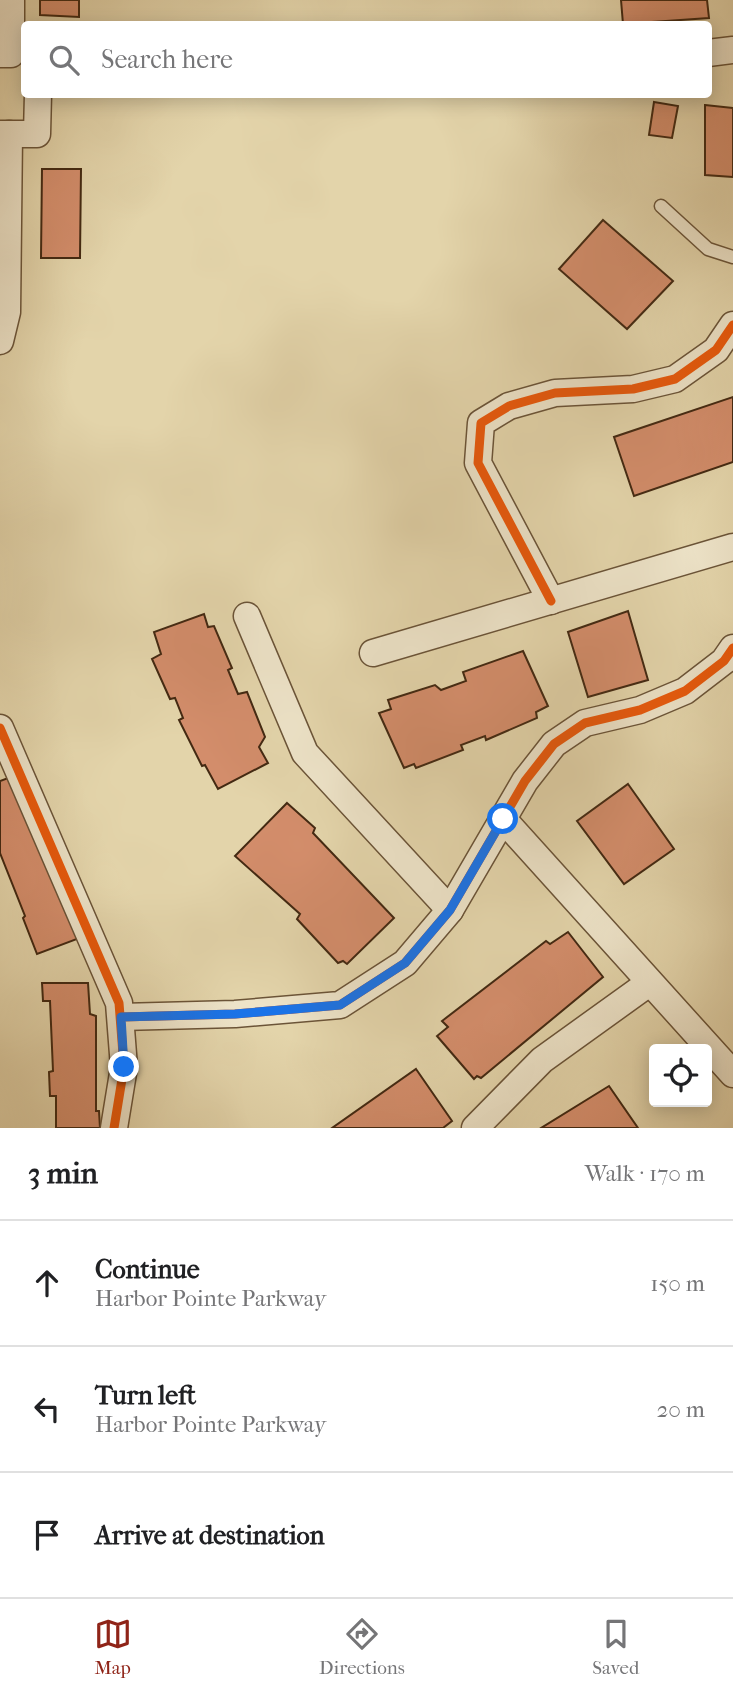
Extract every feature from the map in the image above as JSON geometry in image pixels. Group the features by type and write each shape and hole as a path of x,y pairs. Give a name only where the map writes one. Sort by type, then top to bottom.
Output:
{"street":[{"path":"11,0 12,55"},
{"path":"712,53 733,51"},
{"path":"0,341 7,312 4,134 37,134 38,98"},
{"path":"551,601 478,463 481,424 509,406 555,393 633,390 675,379 716,350 733,325"},
{"path":"373,653 733,547"},
{"path":"247,615 305,753 450,910"},
{"path":"121,1017 235,1014 340,1005 405,963 450,910 525,781 554,744 584,723 640,710 685,691 724,661 733,648"},
{"path":"0,728 120,1003 124,1067 114,1128"},
{"path":"503,819 733,1074"},
{"path":"475,1128 542,1060 649,983"}],"lane":[{"path":"661,206 708,249 733,257"}],"building":[{"path":"40,0 79,0 79,17 40,15"},
{"path":"621,0 707,0 709,18 623,21"},
{"path":"654,102 678,106 672,138 649,135"},
{"path":"705,105 733,108 733,177 705,175"},
{"path":"42,169 81,169 80,258 41,258"},
{"path":"603,220 673,281 627,329 559,269"},
{"path":"733,397 733,462 634,496 614,437"},
{"path":"628,611 648,680 588,697 568,632"},
{"path":"204,614 208,627 214,626 232,668 228,670 238,694 247,692 265,737 259,747 268,763 218,789 205,765 202,766 179,720 183,718 175,698 170,699 152,659 161,654 154,632"},
{"path":"523,651 548,706 536,712 537,718 486,740 485,736 461,745 463,750 416,768 414,764 404,768 379,713 391,709 388,700 435,685 441,690 466,681 463,672"},
{"path":"19,774 64,892 77,939 37,954 0,853 0,781"},
{"path":"628,784 674,849 624,884 577,821"},
{"path":"287,803 315,828 313,833 394,918 347,964 343,961 338,963 297,919 300,914 235,856"},
{"path":"568,932 603,977 481,1078 477,1076 474,1079 437,1036 448,1027 442,1021 546,941 550,944"},
{"path":"42,983 88,983 90,1014 96,1016 96,1111 99,1111 100,1128 56,1128 56,1096 50,1096 49,1072 53,1071 50,1001 43,1001"},
{"path":"416,1069 452,1121 443,1128 332,1128"},
{"path":"609,1086 638,1128 541,1128"}],"cycle path":[{"path":"551,601 478,463 481,423 509,406 555,393 633,389 675,379 716,350 733,325"},
{"path":"121,1017 235,1014 340,1005 405,963 450,910 525,781 554,744 585,723 640,710 685,691 724,661 733,648"},
{"path":"0,728 119,1003 124,1067 114,1128"}],"route":[{"path":"124,1067 121,1017 235,1014 340,1005 405,963 450,910 503,819"}]}
